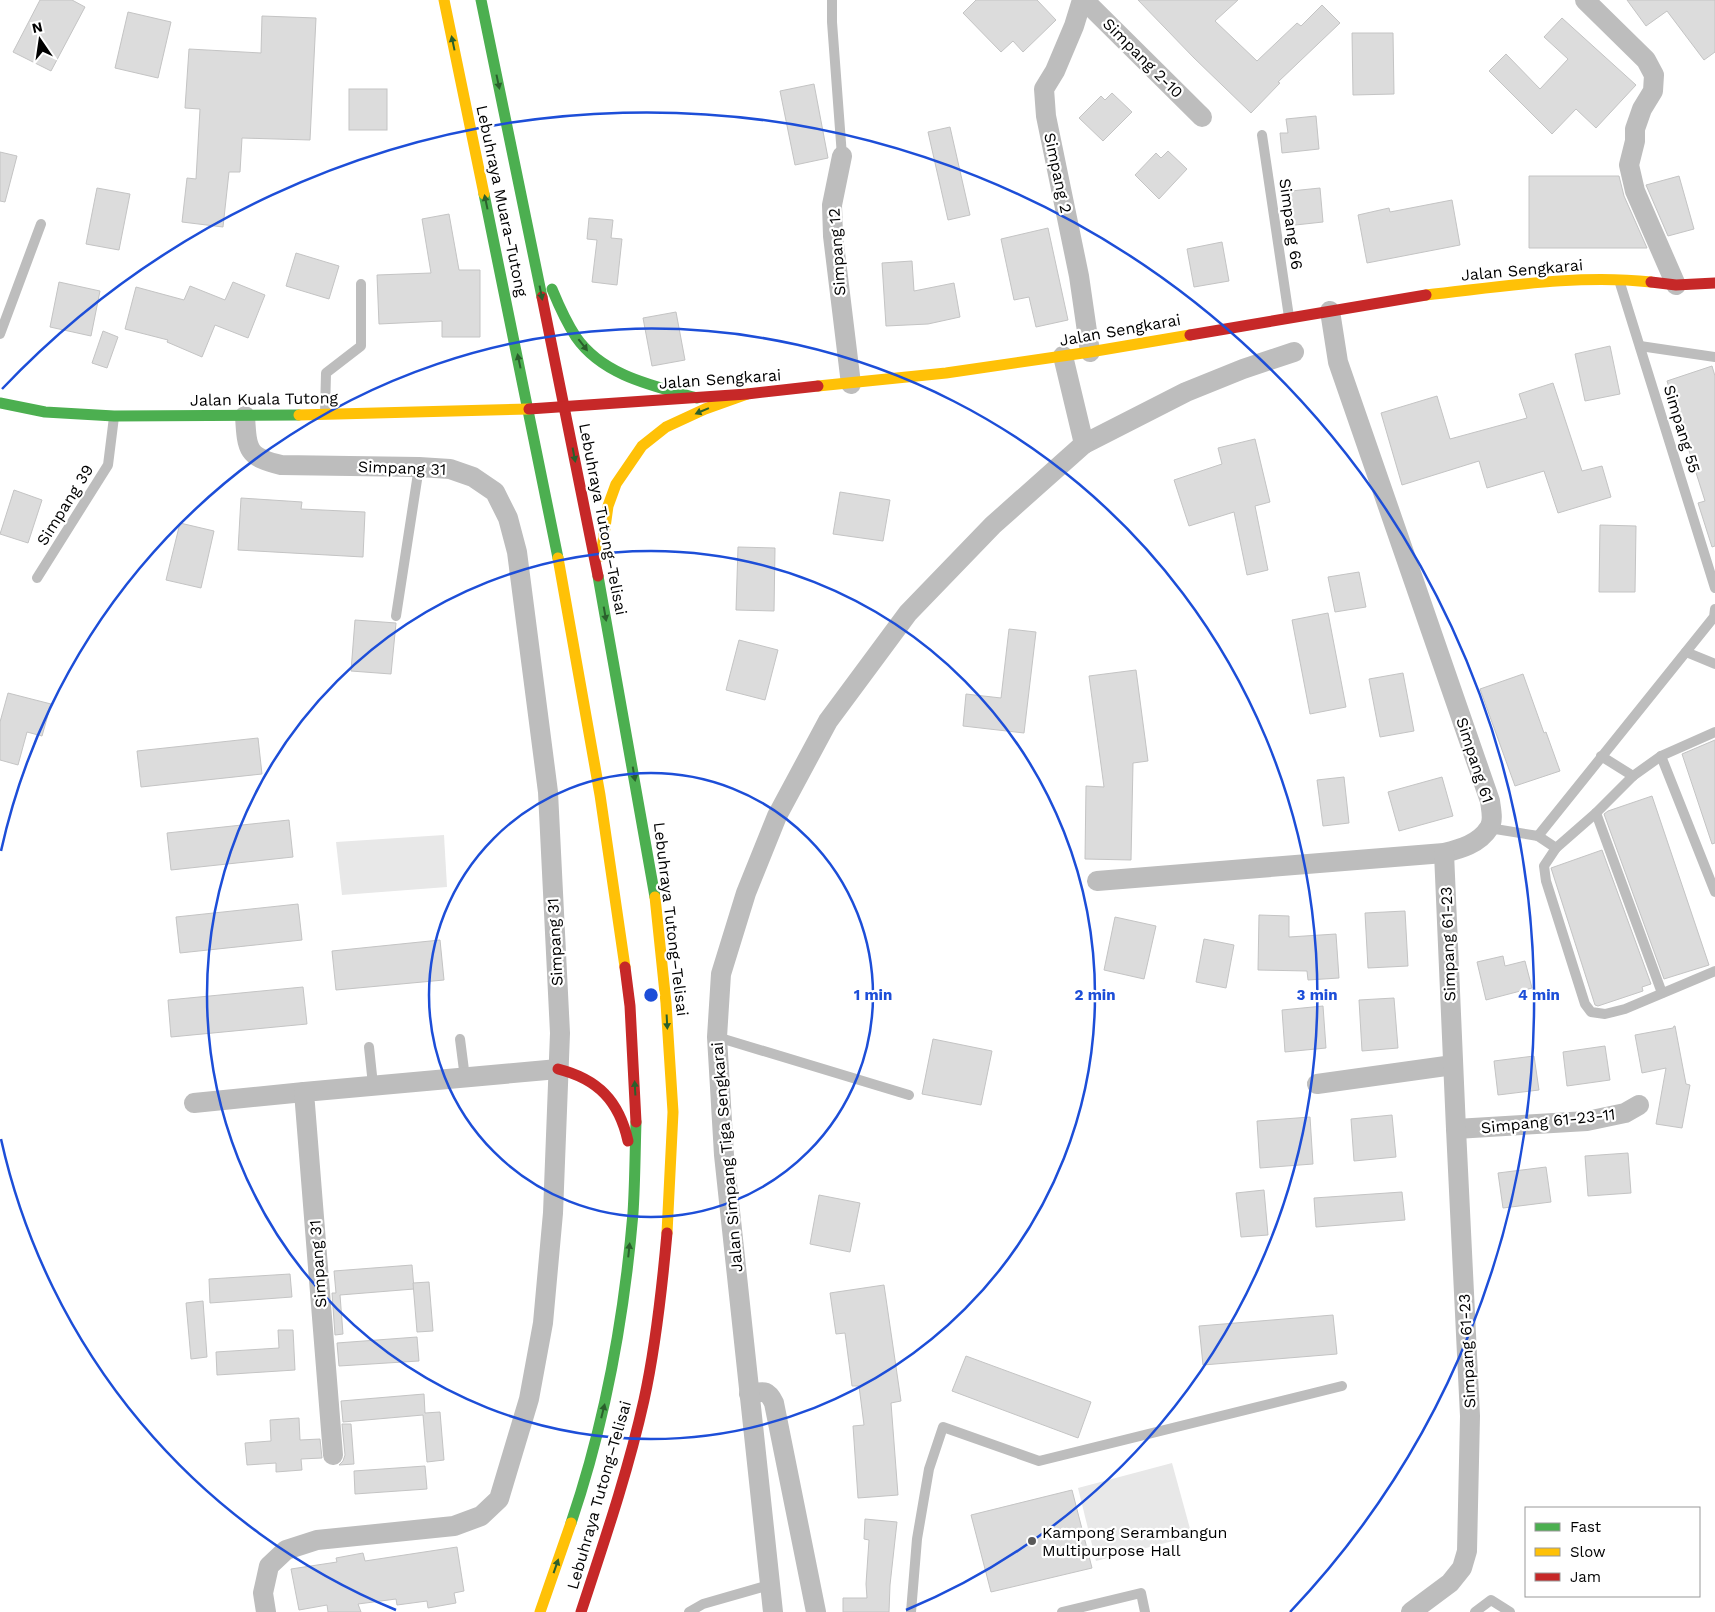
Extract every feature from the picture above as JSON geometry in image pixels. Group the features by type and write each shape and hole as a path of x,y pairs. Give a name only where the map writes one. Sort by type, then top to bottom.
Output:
{"main road":[{"name":"Lebuhraya Muara–Tutong","path":"444,0 529,409"},
{"name":"Lebuhraya Muara–Tutong","path":"481,0 564,407"},
{"path":"527,222 561,312 570,328 590,354 607,368 634,380 697,398"},
{"name":"Jalan Sengkarai","path":"529,409 748,394 946,373 1090,352 1423,295 1554,281 1619,280 1676,285 1715,283"},
{"path":"599,580 608,506 616,484 642,446 666,427 705,409 748,394"},
{"name":"Jalan Kuala Tutong","path":"0,403 45,412 114,416 245,416 529,409"},
{"name":"Lebuhraya Tutong–Telisai","path":"564,407 599,580 638,792 654,892 666,1003 673,1112 669,1212 663,1282 644,1399 619,1496 581,1612"},
{"name":"Lebuhraya Tutong–Telisai","path":"529,409 564,586 616,897 630,1006 636,1114 633,1212 624,1299 608,1393 583,1487 540,1612"},
{"path":"558,1069 573,1072 598,1087 614,1101 622,1114 629,1143 633,1212"}],"street":[{"name":"Simpang 2-10","path":"1083,0 1202,117"},
{"name":"Simpang 2","path":"1083,0 1055,71 1044,90 1046,116 1079,276 1090,352"},
{"path":"1585,0 1646,60 1654,75 1653,91 1642,109 1635,129 1629,165 1636,191 1676,285"},
{"name":"Simpang 12","path":"842,156 832,204 832,236 850,384"},
{"name":"Simpang 61","path":"1330,311 1338,362 1490,801 1492,817 1489,828"},
{"name":"Jalan Simpang Tiga Sengkarai","path":"773,1612 748,1394 724,1155 717,1037 721,974 746,893 777,816 828,721 908,613 993,525 1084,444 1186,392 1242,369 1294,352"},
{"path":"1063,356 1084,444"},
{"name":"Simpang 31","path":"245,416 246,442 252,454 265,461 281,465 450,469 474,477 495,492 508,518 517,552 548,792 560,1032 553,1213 543,1323 529,1399 499,1499 481,1516 454,1526 317,1540 286,1550 269,1566 263,1593 266,1612"},
{"path":"1097,881 1444,852 1462,849 1476,841 1489,828"},
{"name":"Simpang 61-23","path":"1411,1612 1450,1582 1462,1568 1467,1551 1470,1416 1444,852"},
{"path":"1317,1084 1453,1065"},
{"path":"194,1102 558,1069"},
{"name":"Simpang 31","path":"304,1092 332,1455"},
{"name":"Simpang 61-23-11","path":"1456,1130 1587,1121 1625,1113 1639,1104"},
{"path":"748,1394 764,1392 770,1394 774,1403 816,1612"}],"lane":[{"name":"Simpang 12","path":"832,0 842,156"},
{"name":"Simpang 66","path":"1262,135 1289,318"},
{"path":"0,334 41,224"},
{"name":"Simpang 55","path":"1619,280 1715,588"},
{"path":"325,414 326,373 361,346 361,284"},
{"path":"1640,346 1715,357"},
{"name":"Simpang 39","path":"37,578 108,465 114,416"},
{"path":"396,616 419,467"},
{"path":"1538,836 1714,617 1715,609"},
{"path":"1686,652 1715,662"},
{"path":"1715,732 1661,756 1633,776 1596,813 1556,848 1544,866 1546,881 1585,1004 1591,1012 1605,1014 1625,1009 1715,971"},
{"path":"1601,756 1633,776"},
{"path":"1661,756 1715,892"},
{"path":"1596,813 1662,993"},
{"path":"1489,828 1538,836 1556,848"},
{"path":"717,1037 908,1095"},
{"path":"460,1039 465,1078"},
{"path":"370,1047 374,1085"},
{"path":"911,1612 917,1539 929,1469 943,1427 1038,1461 1342,1386"},
{"path":"689,1612 703,1604 769,1584"},
{"path":"1062,1612 1141,1594 1145,1612"},
{"path":"1475,1612 1491,1600 1510,1612"}],"shaded area":[{"path":"444,835 447,887 342,895 336,842"},
{"path":"1172,1463 1192,1536 1096,1561 1078,1488"}],"building":[{"path":"40,0 72,0 85,7 51,71 13,52"},
{"path":"976,0 1037,0 1056,20 1023,52 1013,41 1001,52 963,13"},
{"path":"1138,0 1238,0 1215,21 1257,61 1297,23 1301,26 1322,5 1340,23 1278,82 1280,83 1251,113"},
{"path":"1627,0 1715,0 1715,52 1704,60 1667,11 1646,26"},
{"path":"128,12 171,22 158,78 115,68"},
{"path":"262,16 316,18 310,140 242,138 240,172 229,172 223,227 182,222 187,178 196,179 200,109 185,108 189,49 261,53"},
{"path":"1562,18 1636,85 1596,128 1576,109 1552,134 1489,71 1506,54 1540,89 1568,59 1544,37"},
{"path":"1352,33 1393,33 1394,94 1353,95"},
{"path":"814,84 828,158 795,165 780,91"},
{"path":"349,89 387,89 387,130 349,130"},
{"path":"1112,93 1132,112 1103,141 1079,118 1101,96 1105,100"},
{"path":"1316,116 1319,149 1282,153 1280,133 1288,133 1286,119"},
{"path":"950,127 970,215 948,220 928,132"},
{"path":"1168,151 1187,169 1159,199 1135,175 1156,153 1161,158"},
{"path":"0,152 17,156 5,202 0,201"},
{"path":"1529,176 1619,176 1624,196 1647,248 1529,248"},
{"path":"1679,176 1694,229 1668,236 1646,185"},
{"path":"97,188 130,194 119,250 86,244"},
{"path":"1320,188 1323,222 1286,226 1284,206 1292,205 1291,191"},
{"path":"1452,200 1460,245 1367,263 1358,215 1389,208 1390,212"},
{"path":"449,214 459,270 480,270 480,337 442,337 442,321 379,324 377,275 431,273 422,219"},
{"path":"589,218 613,220 611,238 622,239 617,285 592,282 597,240 587,239"},
{"path":"1048,228 1068,320 1036,327 1029,297 1014,300 1001,239"},
{"path":"1222,242 1229,281 1194,287 1187,249"},
{"path":"296,253 339,266 329,299 286,286"},
{"path":"912,261 914,291 954,283 960,317 928,324 886,326 882,263"},
{"path":"59,282 100,291 91,336 50,327"},
{"path":"233,282 265,295 248,338 215,325 202,357 167,342 168,340 125,329 136,287 184,300 190,286 225,300"},
{"path":"676,312 685,360 652,366 643,318"},
{"path":"103,331 118,337 107,368 92,363"},
{"path":"1610,346 1620,394 1585,401 1575,354"},
{"path":"1712,366 1715,376 1715,546 1712,547 1698,503 1705,501 1667,381"},
{"path":"1553,383 1582,471 1602,466 1611,497 1558,513 1544,471 1487,488 1479,461 1402,485 1381,413 1437,396 1450,439 1527,418 1519,394"},
{"path":"1255,439 1270,502 1255,506 1268,570 1247,575 1234,512 1189,526 1174,480 1222,464 1218,448"},
{"path":"14,490 42,500 28,543 0,534"},
{"path":"840,492 890,500 883,541 833,534"},
{"path":"241,498 302,502 301,509 365,512 363,557 238,550"},
{"path":"180,523 214,531 201,588 166,580"},
{"path":"1600,525 1636,526 1635,592 1599,592"},
{"path":"738,547 775,548 774,611 736,610"},
{"path":"1359,572 1366,607 1335,612 1328,577"},
{"path":"1328,613 1346,707 1310,714 1292,620"},
{"path":"355,620 396,623 391,674 351,671"},
{"path":"1009,629 1036,632 1024,733 963,726 966,694 1001,698"},
{"path":"739,640 778,650 765,700 726,690"},
{"path":"1136,670 1148,761 1133,763 1131,860 1085,859 1086,786 1104,787 1089,676"},
{"path":"1403,673 1414,731 1380,737 1369,679"},
{"path":"1523,674 1560,771 1515,786 1480,689"},
{"path":"8,693 51,704 42,736 27,732 18,765 0,760 0,722"},
{"path":"258,738 262,774 141,787 137,751"},
{"path":"1715,740 1715,843 1712,844 1682,754"},
{"path":"1344,777 1349,823 1323,826 1317,780"},
{"path":"1442,777 1453,816 1399,831 1388,792"},
{"path":"1652,796 1709,965 1664,979 1604,814"},
{"path":"289,820 293,857 171,870 167,833"},
{"path":"1602,850 1651,984 1642,987 1643,991 1598,1006 1595,1005 1551,868"},
{"path":"298,904 302,940 180,953 176,917"},
{"path":"1405,911 1408,966 1368,968 1365,913"},
{"path":"1259,915 1289,916 1289,937 1336,934 1339,978 1308,980 1307,971 1258,970"},
{"path":"1115,917 1156,926 1144,979 1104,970"},
{"path":"1204,939 1234,945 1226,988 1196,982"},
{"path":"440,940 444,980 336,990 332,951"},
{"path":"1503,956 1505,966 1525,961 1532,988 1486,1000 1477,962"},
{"path":"303,987 307,1024 171,1037 168,1000"},
{"path":"1394,998 1398,1048 1362,1051 1359,1000"},
{"path":"1323,1006 1326,1048 1285,1052 1282,1010"},
{"path":"1674,1026 1686,1084 1690,1085 1682,1128 1656,1124 1666,1068 1642,1073 1635,1035 1673,1028"},
{"path":"933,1039 992,1051 981,1105 922,1094"},
{"path":"1605,1046 1610,1080 1567,1086 1563,1052"},
{"path":"1534,1056 1539,1090 1498,1095 1494,1061"},
{"path":"1392,1115 1396,1157 1354,1161 1351,1119"},
{"path":"1310,1117 1313,1164 1260,1168 1257,1121"},
{"path":"1628,1153 1631,1193 1588,1196 1585,1156"},
{"path":"1546,1167 1551,1202 1503,1208 1498,1173"},
{"path":"1264,1190 1268,1235 1241,1237 1236,1193"},
{"path":"1402,1192 1405,1220 1316,1227 1314,1198"},
{"path":"819,1195 860,1203 850,1252 810,1244"},
{"path":"412,1265 414,1289 340,1295 343,1334 335,1335 332,1293 336,1293 334,1271"},
{"path":"290,1274 292,1297 210,1303 209,1279"},
{"path":"429,1282 433,1331 417,1332 413,1283"},
{"path":"884,1285 901,1401 891,1403 898,1495 858,1498 853,1426 864,1425 859,1386 852,1386 845,1333 836,1334 830,1293"},
{"path":"203,1301 207,1357 191,1359 186,1303"},
{"path":"1333,1315 1337,1354 1203,1365 1199,1326"},
{"path":"278,1330 293,1330 295,1370 217,1375 216,1352 279,1348"},
{"path":"417,1337 419,1361 339,1366 337,1343"},
{"path":"966,1356 1091,1402 1078,1438 952,1391"},
{"path":"424,1394 425,1413 440,1412 444,1460 427,1462 423,1415 343,1422 341,1401"},
{"path":"299,1418 300,1440 320,1439 322,1458 301,1459 302,1470 276,1472 276,1463 247,1465 245,1443 271,1441 270,1420"},
{"path":"342,1424 351,1424 354,1464 339,1465 345,1455"},
{"path":"425,1466 427,1489 355,1494 354,1471"},
{"name":"Kampong Serambangun Multipurpose Hall","path":"1072,1490 1092,1568 991,1592 971,1515"},
{"path":"865,1519 897,1522 889,1612 843,1612 843,1598 867,1598 869,1540 864,1539"},
{"path":"457,1547 464,1591 454,1593 456,1603 428,1608 427,1601 397,1605 396,1599 358,1604 361,1612 328,1612 327,1605 299,1610 291,1569 337,1562 336,1558 363,1553 365,1561"}],"traffic: fast":[{"path":"481,0 542,297"},
{"path":"484,194 558,558"},
{"path":"552,289 576,337 600,361 630,378 697,398"},
{"path":"0,403 45,412 114,416 299,415"},
{"path":"598,576 655,897"},
{"path":"571,1523 594,1447 618,1331 633,1213 636,1122"}],"traffic: slow":[{"path":"444,0 484,194"},
{"path":"1426,295 1567,280 1651,282"},
{"path":"818,386 946,373 1190,335"},
{"path":"601,556 608,506 616,484 642,446 666,427 705,409 747,394"},
{"path":"299,415 529,409"},
{"path":"558,558 600,795 625,967"},
{"path":"655,897 666,1003 673,1112 667,1233"},
{"path":"540,1612 571,1523"}],"traffic: jam":[{"path":"1651,282 1676,285 1715,283"},
{"path":"1190,335 1426,295"},
{"path":"542,297 598,576"},
{"path":"529,409 747,394 818,386"},
{"path":"625,967 630,1006 636,1122"},
{"path":"558,1069 585,1079 605,1094 619,1114 628,1141"},
{"path":"581,1612 607,1533 638,1427 652,1359 667,1233"}],"place":[{"name":"Kampong Serambangun Multipurpose Hall","path":"1032,1541"}]}
